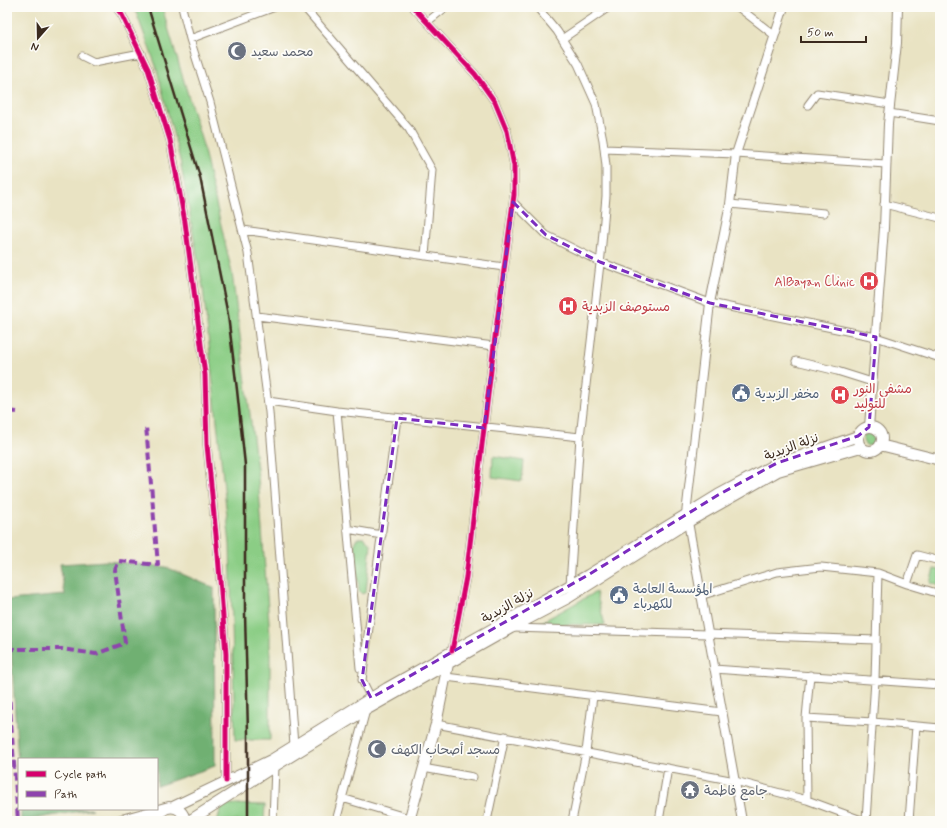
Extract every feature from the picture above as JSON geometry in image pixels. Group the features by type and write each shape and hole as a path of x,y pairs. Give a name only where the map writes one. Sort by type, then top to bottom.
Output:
{"main road":[{"path":"869,427 874,428 882,437 880,445 875,450 867,451 861,447 858,436 863,429 869,427"},
{"name":"نزلة الزبدية","path":"189,821 366,710 511,628 568,598 687,518 718,495 777,463 858,436"},
{"path":"880,445 940,460"},
{"name":"نزلة الزبدية","path":"171,807 271,760 371,698 687,518 778,471 861,447"},
{"path":"413,820 423,768 436,724 448,664"},
{"path":"157,821 158,815 161,811 171,807"},
{"path":"118,821 171,807 181,811 184,815 185,821"}],"street":[{"path":"116,7 122,15 148,69 170,140 185,222 205,375 207,445 226,654 226,781"},
{"path":"182,7 210,102 248,253 268,401 294,745"},
{"path":"190,38 274,7"},
{"path":"304,7 409,129 432,170 425,256"},
{"path":"413,7 475,74 495,102 507,131 514,166 513,202 466,577 452,651"},
{"path":"427,22 446,7"},
{"path":"536,7 557,30 578,64 596,104 606,166 606,196 600,262 580,437 570,585"},
{"path":"562,39 609,7"},
{"path":"738,7 774,35"},
{"path":"742,821 687,518 710,302 730,204 736,154 784,7"},
{"path":"869,427 890,108 897,43 898,7"},
{"path":"82,56 94,62 141,53"},
{"path":"808,106 817,93 890,108 940,121"},
{"path":"604,149 736,154 886,164"},
{"path":"513,202 546,235 600,262 710,302 876,337 940,358"},
{"path":"730,204 824,213"},
{"path":"884,204 940,218"},
{"path":"243,230 504,267"},
{"path":"257,316 494,346"},
{"path":"796,361 837,371 872,382"},
{"path":"268,401 397,418 580,437"},
{"path":"337,411 362,680 371,698"},
{"path":"362,680 397,418"},
{"path":"348,530 382,535"},
{"path":"907,584 917,555 940,561"},
{"path":"700,596 777,572 821,567 878,573 940,594"},
{"path":"436,724 735,781 807,800 865,821 873,722 878,573"},
{"path":"511,628 876,640"},
{"path":"714,668 940,685"},
{"path":"807,800 806,718 810,675"},
{"path":"446,677 722,712"},
{"path":"572,821 586,752 593,696"},
{"path":"336,821 366,710"},
{"path":"806,718 940,728"},
{"path":"909,821 916,726"},
{"path":"487,821 505,736"},
{"path":"272,821 275,766"},
{"path":"423,768 473,777"},
{"path":"660,821 668,768"},
{"path":"342,798 413,820"}],"highlighted area":[{"path":"513,202 546,235 600,262 710,303 876,337 869,427 858,436 777,463 718,495 588,575 371,698 362,680 397,418 484,428"}],"green space":[{"path":"134,7 162,7 202,142 232,273 258,477 270,635 270,740 235,740 230,545 203,288 180,160 156,66"},
{"path":"870,432 875,434 877,439 875,444 870,446 865,444 863,439 865,434"},
{"path":"493,456 524,461 522,481 492,477"},
{"path":"364,537 371,545 366,592 362,594 359,591 354,544 356,539"},
{"path":"106,561 166,567 214,588 215,766 158,786 158,758 18,758 18,763 8,600 65,595 60,564"},
{"path":"934,569 940,570 940,586 930,583"},
{"path":"596,592 605,625 538,624"},
{"path":"223,804 265,805 264,821 217,821"},
{"path":"21,810 87,810 21,821"}],"railway":[{"path":"148,7 200,177 228,315 245,465 245,614 248,733 248,821"}],"marked path":[{"path":"7,403 8,411 17,412"},
{"path":"7,649 62,649 96,654 125,643 115,570 119,561 158,565 146,426"},
{"path":"7,665 18,821"}],"cycle path":[{"path":"116,7 122,15 148,69 170,140 185,222 205,375 207,445 226,654 226,781"},
{"path":"413,7 475,74 495,102 507,131 514,166 514,195 466,577 452,651"}],"place":[{"name":"محمد سعيد","path":"237,51"},
{"name":"AlBayan Clinic","path":"869,281"},
{"name":"مستوصف الزبدية","path":"568,306"},
{"name":"مخفر الزبدية","path":"741,393"},
{"name":"مشفى النور للتوليد","path":"840,395"},
{"name":"المؤسسة العامة للكهرباء","path":"619,595"},
{"name":"مسجد أصحاب الكهف","path":"377,749"},
{"name":"جامع فاطمة","path":"690,790"}]}
